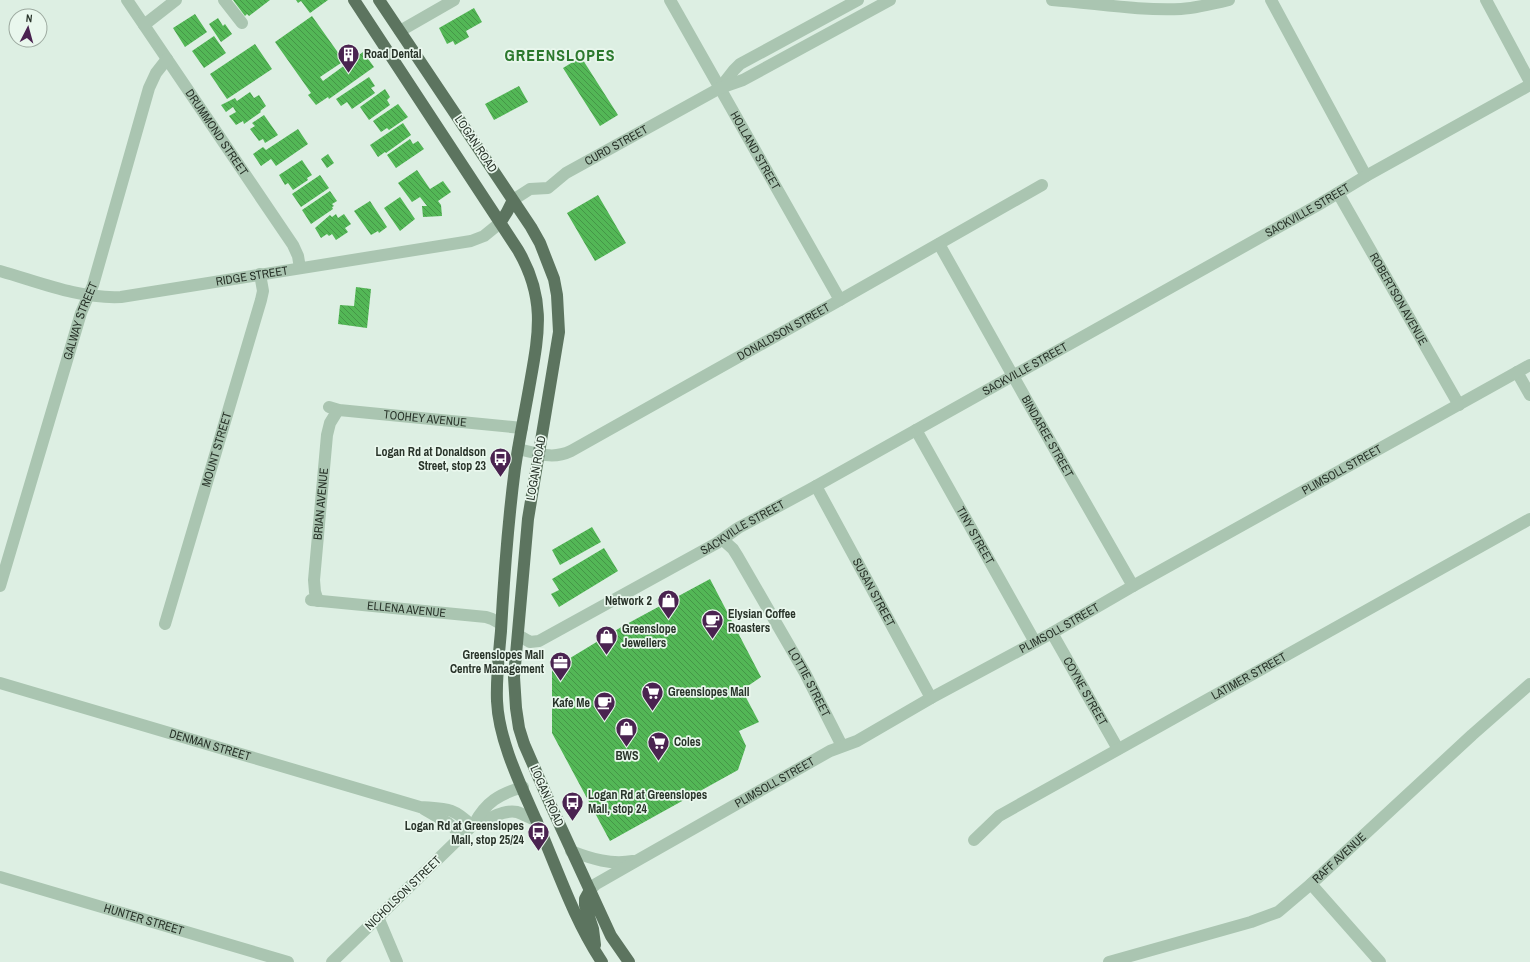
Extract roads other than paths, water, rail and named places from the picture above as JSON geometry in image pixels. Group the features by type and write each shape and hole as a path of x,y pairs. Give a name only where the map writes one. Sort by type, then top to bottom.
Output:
{"main road":[{"name":"LOGAN ROAD","path":"354,0 518,250 527,266 534,289 538,308 537,339 510,506 497,689 498,712 505,744 522,787 579,920 599,958"},
{"name":"LOGAN ROAD","path":"379,0 513,200 540,243 554,279 558,295 559,332 528,519 514,677 516,708 519,728 524,744 540,782 611,936 629,962"},
{"path":"500,223 508,212 513,200"},
{"path":"522,428 542,431"},
{"path":"501,624 518,635"},
{"name":"NICHOLSON STREET","path":"522,787 540,782"},
{"path":"590,890 585,898 584,905 599,958"}],"street":[{"name":"DRUMMOND STREET","path":"127,0 292,245 298,256 300,268"},
{"path":"144,24 176,0"},
{"path":"224,0 242,23"},
{"path":"400,31 454,0"},
{"name":"HOLLAND STREET","path":"670,0 840,300"},
{"name":"CURD STREET","path":"720,88 740,64 858,0"},
{"name":"CURD STREET","path":"513,200 530,189 548,188 566,174 720,88 743,80 890,0"},
{"path":"1052,0 1174,9 1199,7 1229,0"},
{"path":"1271,0 1366,176"},
{"path":"1486,0 1530,83"},
{"name":"GALWAY STREET","path":"0,586 79,320 93,285 149,88 156,73 167,59"},
{"name":"SACKVILLE STREET","path":"518,635 530,642 539,641 723,540 738,528 1013,376 1530,83"},
{"name":"DONALDSON STREET","path":"518,449 558,456 571,451 1042,185"},
{"name":"ROBERTSON AVENUE","path":"1338,193 1459,404"},
{"name":"RIDGE STREET","path":"0,271 88,296 109,297 137,295 472,241 484,236 500,223"},
{"name":"BINDAREE STREET","path":"939,244 1133,586"},
{"name":"MOUNT STREET","path":"165,624 261,300 263,291 260,274"},
{"name":"PLIMSOLL STREET","path":"590,890 596,884 638,860 842,746 857,741 931,698 1052,633 1133,586 1530,365"},
{"path":"1518,372 1530,395"},
{"name":"TOOHEY AVENUE","path":"333,408 522,428"},
{"name":"BRIAN AVENUE","path":"314,600 314,580 327,435 333,408"},
{"name":"TINY STREET","path":"916,430 1035,642"},
{"name":"SUSAN STREET","path":"816,486 931,698"},
{"name":"LATIMER STREET","path":"974,840 997,817 1530,519"},
{"name":"LOTTIE STREET","path":"723,540 733,549 738,557 805,673 842,746"},
{"name":"ELLENA AVENUE","path":"314,600 486,617 501,624"},
{"name":"COYNE STREET","path":"1052,633 1118,749"},
{"name":"DENMAN STREET","path":"0,683 420,807 451,810 459,814 473,825"},
{"name":"RAFF AVENUE","path":"1108,962 1251,922 1278,912 1311,884 1472,735 1530,684"},
{"name":"NICHOLSON STREET","path":"332,962 473,825 487,805 504,794 522,787"},
{"name":"DENMAN STREET","path":"420,807 448,822 462,835"},
{"name":"NICHOLSON STREET","path":"473,825 500,814 511,812 517,812 537,821"},
{"path":"571,850 590,858 606,862 638,860"},
{"name":"HUNTER STREET","path":"0,877 288,962"},
{"path":"1311,884 1380,962"},
{"path":"378,917 397,962"}],"place":[{"name":"Road Dental","path":"348,74"},
{"name":"Logan Rd at Donaldson Street, stop 23","path":"501,478"},
{"name":"Network 2","path":"668,620"},
{"name":"Elysian Coffee Roasters","path":"712,640"},
{"name":"Greenslope Jewellers","path":"606,656"},
{"name":"Greenslopes Mall Centre Management","path":"560,682"},
{"name":"Greenslopes Mall","path":"653,712"},
{"name":"Kafe Me","path":"605,722"},
{"name":"BWS","path":"627,748"},
{"name":"Coles","path":"659,762"},
{"name":"Logan Rd at Greenslopes Mall, stop 24","path":"573,822"},
{"name":"Logan Rd at Greenslopes Mall, stop 25/24","path":"539,852"}],"district":[{"name":"GREENSLOPES","path":"560,55"}]}
